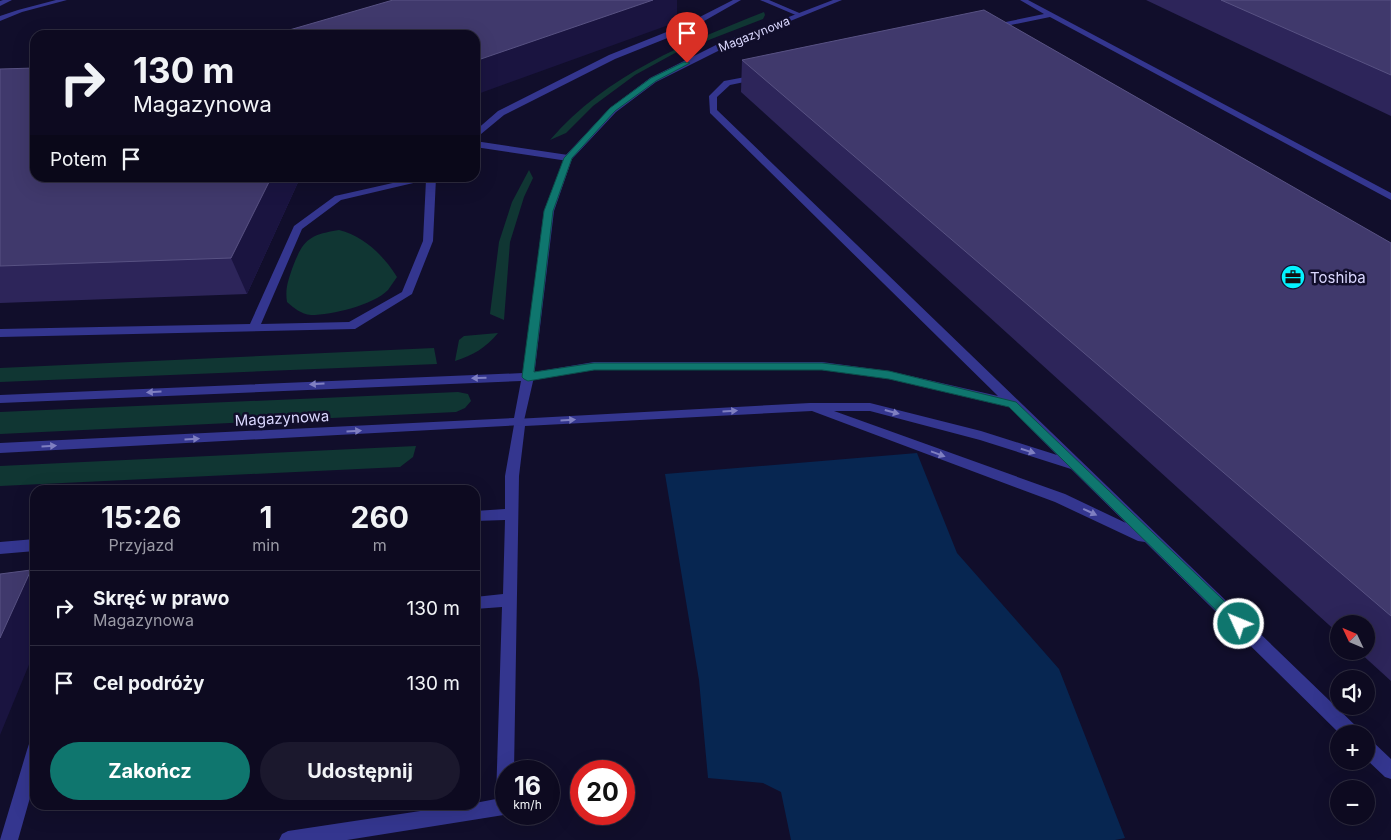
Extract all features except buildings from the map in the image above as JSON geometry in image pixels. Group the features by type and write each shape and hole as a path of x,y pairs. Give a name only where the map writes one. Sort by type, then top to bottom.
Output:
{"street":[{"path":"0,4 10,0"},
{"path":"0,19 20,11 64,0"},
{"path":"480,132 501,113 612,57 687,27 738,0"},
{"path":"763,0 800,15"},
{"name":"Magazynowa","path":"0,448 519,422 528,377 548,211 568,158 613,110 653,80 720,46 839,0"},
{"path":"1023,0 1391,197"},
{"path":"984,29 1050,15"},
{"path":"765,75 727,83 713,96 713,111 1343,725"},
{"path":"480,145 568,158"},
{"path":"254,328 298,228 338,198 408,182"},
{"path":"0,333 352,326 407,294 428,241 431,182"},
{"path":"0,399 432,379 528,377 594,366 822,366 889,375 1012,404"},
{"path":"288,840 505,807 512,476 519,422 810,407 870,406 981,436 1074,465"},
{"path":"810,407 1060,498 1153,542"},
{"path":"480,516 512,514"},
{"path":"0,548 30,545"},
{"path":"480,603 510,600"},
{"path":"1375,756 1391,771"},
{"path":"9,840 30,767"}],"green space":[{"path":"764,12 763,19 675,53 635,75 593,106 566,133 550,140 572,117 622,79 677,49"},
{"path":"529,170 533,178 524,197 510,242 504,320 490,314 499,242 512,202"},
{"path":"339,230 357,237 380,254 397,277 388,290 363,305 320,315 301,312 287,302 286,297 288,281 296,259 308,240 320,234"},
{"path":"498,333 479,350 455,361 459,340 464,336"},
{"path":"434,348 437,364 0,382 0,368"},
{"path":"458,392 468,394 471,401 465,408 456,412 0,434 0,412"},
{"path":"416,446 413,457 400,467 0,486 0,466"}],"water":[{"path":"917,453 957,553 1059,669 1125,838 1115,840 791,840 781,792 763,783 708,778 699,680 665,474"}],"place":[{"name":"Toshiba","path":"1293,277"}],"route":[{"path":"687,63 653,80 613,110 568,158 548,211 528,377 594,366 822,366 889,375 1012,404 1239,624"}]}
